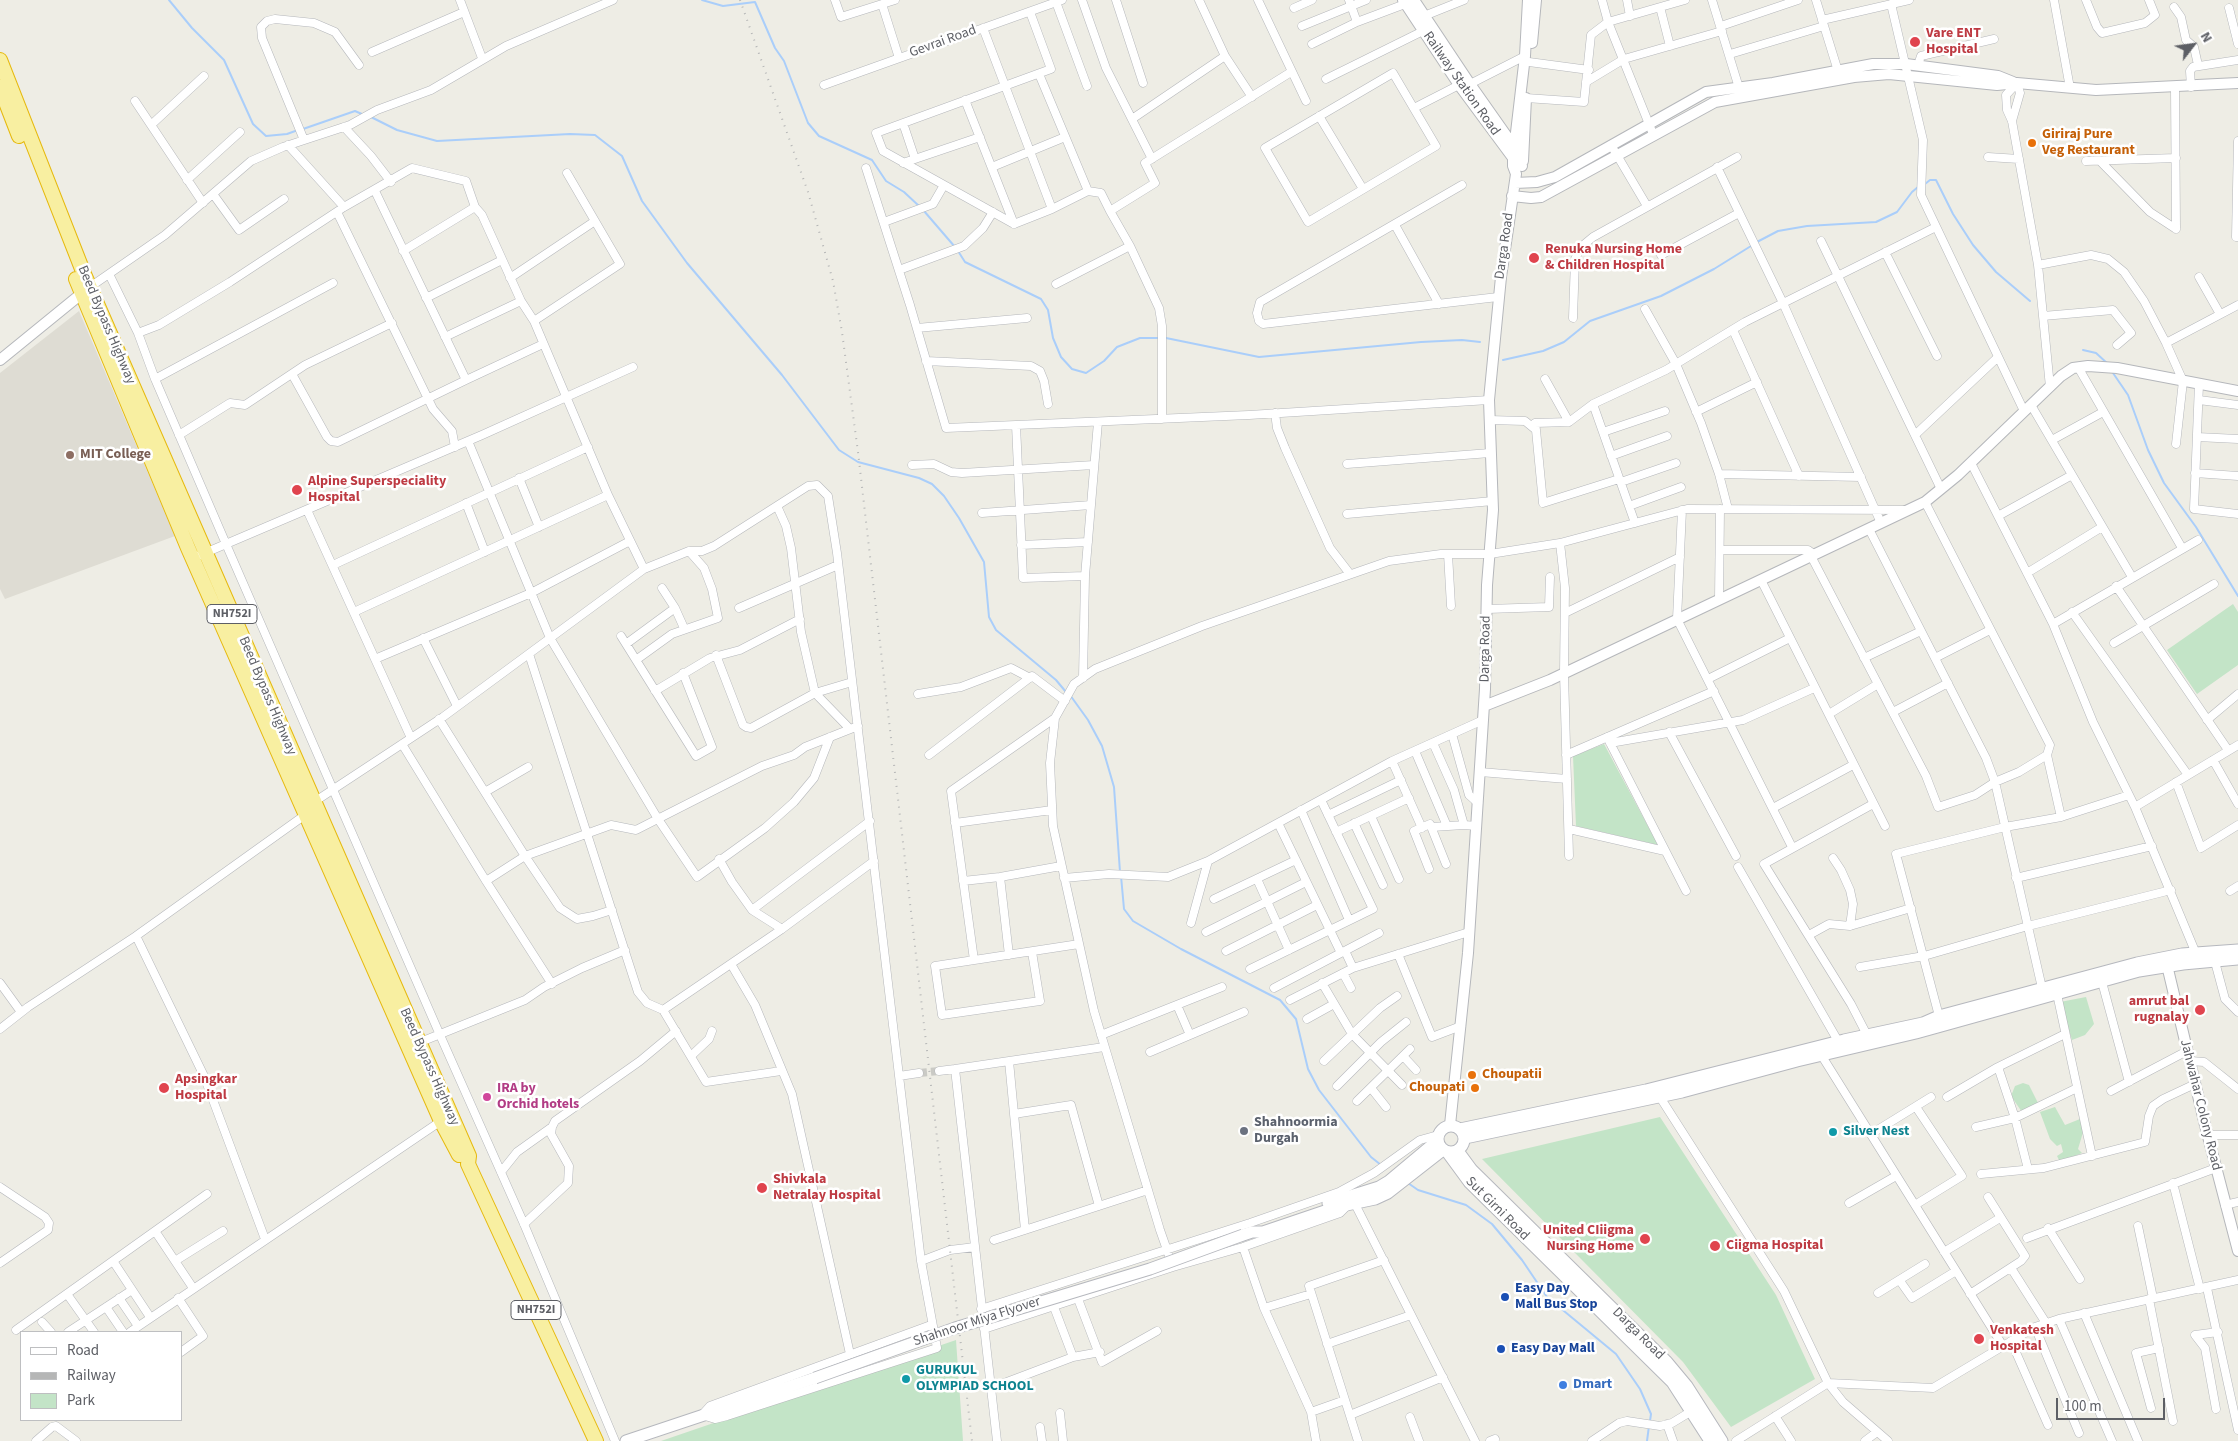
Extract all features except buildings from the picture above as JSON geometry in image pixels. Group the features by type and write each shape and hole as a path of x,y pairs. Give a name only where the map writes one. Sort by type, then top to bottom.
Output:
{"highway":[{"name":"Beed Bypass Highway","path":"0,60 86,291"},
{"name":"Beed Bypass Highway","path":"0,87 199,555 305,815 441,1120 460,1159 468,1164"},
{"name":"Beed Bypass Highway","path":"199,555 314,802 469,1156 468,1164 475,1180 596,1441"}],"main road":[{"path":"1819,1051 1838,1041 1922,1023 1939,1016 2042,988 2166,962 2213,956 2238,950"},
{"path":"2213,956 2238,959"},
{"path":"1459,1131 1464,1143 1445,1146 1445,1127 1459,1131 1658,1092 1819,1051 1916,1033 2102,982 2166,962"},
{"name":"Shahnoor Miya Flyover","path":"626,1441 815,1378 955,1328 1150,1269 1252,1232 1258,1227 1379,1186 1389,1181 1425,1150 1445,1146"},
{"name":"Shahnoor Miya Flyover","path":"1252,1232 1263,1232 1347,1205 1375,1199 1388,1193 1445,1146"},
{"name":"Darga Road","path":"1445,1146 1472,1170 1667,1362 1687,1386 1696,1409 1722,1441"},
{"path":"1696,1409 1710,1441"}],"street":[{"path":"460,0 482,58"},
{"path":"0,360 86,291 165,235 251,161 303,137 347,126 377,110 430,90 482,58 506,46 613,0"},
{"path":"835,0 841,17 888,2 899,58"},
{"path":"1082,0 1106,68 1152,159"},
{"path":"1116,0 1143,84"},
{"path":"1199,0 1225,56 1252,96"},
{"path":"1258,0 1306,102"},
{"path":"1294,8 1312,0"},
{"path":"1302,26 1350,3 1366,0"},
{"path":"1424,16 1464,0"},
{"name":"Darga Road","path":"1459,1131 1461,1026 1477,826 1493,502 1489,420 1491,380 1498,297 1526,98 1528,0"},
{"name":"Darga Road","path":"1517,164 1527,59 1536,0"},
{"path":"1602,0 1608,22 1653,134"},
{"path":"1627,0 1630,16"},
{"path":"1526,98 1584,102 1589,70 1591,35 1608,22 1663,4 1685,0"},
{"path":"1712,0 1741,92"},
{"path":"1586,82 1624,59 1722,29 1798,0"},
{"path":"1816,0 1838,71"},
{"path":"1730,54 1823,23 1909,0"},
{"path":"2054,0 2070,88"},
{"path":"2086,0 2097,27 2102,33 2145,23 2155,15 2149,0"},
{"path":"1059,1 1087,86"},
{"name":"Gevrai Road","path":"824,85 1059,1"},
{"path":"1312,44 1357,22 1411,1"},
{"name":"Railway Station Road","path":"1411,1 1424,16 1470,84 1517,164"},
{"name":"Railway Station Road","path":"1411,1 1423,31 1459,85 1517,164"},
{"path":"1350,3 1357,22"},
{"path":"1663,4 1670,46"},
{"path":"1890,4 1923,140 1921,195 1998,357 2028,408 2052,440 2132,577"},
{"path":"2174,7 2181,17 2186,40 2194,47 2198,65"},
{"path":"2229,8 2238,44"},
{"path":"372,52 464,12"},
{"path":"1014,224 883,152 876,133 1052,69 1030,12"},
{"path":"303,137 262,38 260,27 267,21 275,19 314,23 336,32 359,65"},
{"path":"983,28 1052,209"},
{"path":"1326,79 1423,31"},
{"path":"1918,66 1921,56 1994,40"},
{"path":"1132,119 1225,56"},
{"path":"1414,108 1459,85 1470,84 1527,59 1589,70"},
{"path":"2191,87 2191,68 2198,65 2238,60"},
{"path":"1517,164 1537,182 1555,177 1653,134 1715,102 1741,92 1873,64 1906,64 1998,76 2017,83"},
{"path":"1110,211 1156,183 1145,164 1291,72"},
{"path":"1393,73 1436,146 1308,222 1265,148 1319,116 1393,73"},
{"path":"1039,74 1088,191"},
{"path":"1512,196 1541,197 1614,150 1650,123 1706,92 1741,92 1889,74 1997,85 2017,83 2096,90 2175,88 2238,83"},
{"path":"151,125 204,76"},
{"path":"2012,120 2020,93 2017,83"},
{"path":"2017,83 2006,95 2038,265 2050,387"},
{"path":"2100,161 2150,212 2176,229 2175,88"},
{"path":"965,100 1014,224"},
{"path":"135,101 203,204"},
{"path":"1319,116 1364,189"},
{"path":"903,123 915,159"},
{"path":"347,126 391,182"},
{"path":"188,180 240,132"},
{"path":"903,163 980,137"},
{"path":"992,167 1065,137"},
{"path":"2238,141 2236,237 2238,237"},
{"path":"288,145 341,210 428,400 433,409 452,431 455,447"},
{"path":"1614,150 1647,206"},
{"path":"1573,318 1575,259 1581,247 1593,237 1737,157"},
{"path":"1988,157 2019,159"},
{"path":"2086,161 2176,158"},
{"path":"1717,167 1783,303 1881,523"},
{"path":"138,333 159,325 230,282 341,210 412,168 466,181 475,207 482,216 521,301 534,321 608,495 644,569"},
{"path":"866,168 917,328 946,428 1162,419 1490,400"},
{"path":"534,321 620,264 566,174"},
{"path":"884,222 926,208 938,199 944,185"},
{"path":"1462,185 1260,302 1257,313 1259,321 1263,324 1498,297"},
{"path":"375,190 466,380"},
{"path":"1014,224 1052,209 1088,191 1101,193 1130,246 1159,308 1163,354 1162,419"},
{"path":"213,194 238,230 284,199"},
{"path":"403,251 475,207"},
{"path":"899,270 964,246 983,228 993,212"},
{"path":"1661,255 1739,213"},
{"path":"510,278 595,221"},
{"path":"1395,225 1439,304"},
{"path":"1676,463 1543,503 1535,423 1568,422 1593,404 1676,364 1783,303 1936,227"},
{"path":"1821,241 1941,489"},
{"path":"1056,284 1130,246"},
{"path":"1885,252 1937,356"},
{"path":"2038,265 2091,255 2108,259 2124,272 2144,301 2166,342 2182,381 2176,444"},
{"path":"426,298 502,260"},
{"path":"109,274 138,333 179,435 524,1224 615,1441"},
{"path":"2199,277 2220,314"},
{"path":"155,379 333,282"},
{"path":"445,337 521,301"},
{"path":"2166,342 2238,305"},
{"path":"1645,309 1676,364 1719,474 1724,509 1720,550 1719,600"},
{"path":"2043,316 2113,310 2131,333 2117,345"},
{"path":"917,328 1027,318"},
{"path":"179,435 230,403 245,405 305,365 392,323"},
{"path":"1733,330 1799,476"},
{"path":"292,374 331,441 338,442 543,344"},
{"path":"1915,435 1998,357"},
{"path":"926,362 1031,366 1040,371 1044,381 1048,404"},
{"path":"199,555 455,447 633,366"},
{"path":"2078,367 2182,548"},
{"path":"1484,706 1564,673 1925,502 1971,463 2061,376 2078,367 2117,368 2238,391"},
{"path":"1545,379 1568,422"},
{"path":"1696,412 1757,382"},
{"path":"2199,384 2194,509 2238,514"},
{"path":"2199,400 2238,405"},
{"path":"1593,404 1635,523"},
{"path":"1603,432 1665,411"},
{"path":"2052,440 2103,412"},
{"path":"1275,413 1277,428 1285,448 1330,548 1350,574"},
{"path":"1489,420 1526,421 1536,430"},
{"path":"1083,678 1085,576 1098,422"},
{"path":"1016,425 1023,578 1085,576"},
{"path":"1611,456 1667,436"},
{"path":"2197,437 2238,439"},
{"path":"468,441 550,638 658,819 697,877 719,859 765,828 794,802 814,778 830,737"},
{"path":"333,565 588,447"},
{"path":"1347,464 1490,452"},
{"path":"1971,463 2053,624 2093,722 2152,846 2197,958"},
{"path":"912,465 934,464 957,472 1094,465"},
{"path":"2195,473 2238,476"},
{"path":"1719,474 1861,477"},
{"path":"1998,516 2072,475"},
{"path":"519,478 539,527"},
{"path":"314,802 439,719 644,569 689,551 702,551 714,546 808,486 817,485 828,496 838,565 852,682 854,727 870,821 890,1008 921,1261 931,1326 937,1348 726,1416 715,1419 702,1415 710,1406 931,1326"},
{"path":"1629,506 1682,487"},
{"path":"354,612 608,495"},
{"path":"1347,514 1493,502"},
{"path":"1925,502 2050,745 2047,755 2061,817"},
{"path":"466,503 486,552"},
{"path":"982,513 1091,505"},
{"path":"777,506 786,526 795,571 800,619 815,693 854,727"},
{"path":"307,510 411,738"},
{"path":"1682,510 1677,619 1792,847"},
{"path":"974,960 950,791 1055,718 1074,684 1095,669 1202,626 1389,561 1448,554 1490,554 1560,543 1682,510 1909,510"},
{"path":"2027,573 2102,527"},
{"path":"1869,529 1986,758 1995,782 2042,988"},
{"path":"2053,624 2198,540"},
{"path":"375,659 531,593 630,541"},
{"path":"1021,545 1088,542"},
{"path":"1560,543 1563,561 1569,856"},
{"path":"1720,550 1808,550 1813,556 1926,776 1938,807 1975,795 1995,782 2019,772 2047,755"},
{"path":"636,660 672,634 684,628 718,618 712,589 704,568 689,551"},
{"path":"1448,554 1451,606"},
{"path":"1564,612 1680,557"},
{"path":"739,608 838,565"},
{"path":"1487,609 1549,607 1550,577"},
{"path":"1761,580 1885,826"},
{"path":"2114,642 2214,584"},
{"path":"2116,586 2228,750"},
{"path":"662,588 675,608 684,628"},
{"path":"626,644 675,608"},
{"path":"2072,612 2188,775"},
{"path":"655,691 716,655 740,650 800,619"},
{"path":"1935,658 1990,630"},
{"path":"1864,658 1921,631"},
{"path":"621,636 696,756 712,747 683,673"},
{"path":"423,638 457,706"},
{"path":"1708,678 1790,638"},
{"path":"529,654 638,992 647,1003 662,1010 706,1082 781,1071"},
{"path":"716,655 743,725 750,728 815,693 852,682"},
{"path":"918,694 961,687 1011,668 1030,678 1035,677 1066,700"},
{"path":"929,756 1030,678"},
{"path":"1893,712 1948,683"},
{"path":"1829,714 1878,684"},
{"path":"1608,740 1743,720 1814,688"},
{"path":"1566,755 1608,740 1714,691"},
{"path":"2207,720 2238,694"},
{"path":"1055,718 1050,763 1052,810 1078,944 1104,1047 1173,1267"},
{"path":"439,719 560,908 577,919 612,910"},
{"path":"1064,878 1110,874 1168,877 1208,861 1392,761 1483,720"},
{"path":"486,881 525,856 611,825 636,830 762,766 794,756 805,747 854,727"},
{"path":"1670,732 1736,856"},
{"path":"1452,734 1469,795 1478,803"},
{"path":"1608,740 1686,891"},
{"path":"1434,743 1454,790 1464,825"},
{"path":"402,744 552,984"},
{"path":"2135,807 2238,744"},
{"path":"1415,750 1447,826"},
{"path":"2213,760 2238,804"},
{"path":"1392,761 1422,828"},
{"path":"1773,808 1853,765"},
{"path":"485,792 528,767"},
{"path":"1480,772 1567,779"},
{"path":"1328,815 1401,780"},
{"path":"2176,782 2201,848 2238,825"},
{"path":"1939,1016 1912,908 1896,854 2005,827 2061,817 2129,795"},
{"path":"1336,832 1409,798"},
{"path":"1250,969 1372,909 1321,800"},
{"path":"1867,1035 1852,1004 1764,864 1873,804"},
{"path":"955,823 1052,810"},
{"path":"1301,810 1349,920"},
{"path":"0,1029 21,1012 136,936 305,815"},
{"path":"1371,816 1399,879"},
{"path":"752,910 870,821"},
{"path":"1278,823 1329,930 1352,968"},
{"path":"1354,823 1383,885"},
{"path":"1429,869 1414,831 1430,824 1446,864"},
{"path":"1432,828 1464,825 1477,826"},
{"path":"1569,829 1666,851"},
{"path":"2016,878 2152,846"},
{"path":"1833,858 1850,890 1853,904 1850,926"},
{"path":"719,859 732,882 752,910 782,930"},
{"path":"1214,899 1296,860"},
{"path":"662,1010 782,930 874,861"},
{"path":"1191,923 1208,861"},
{"path":"963,881 1000,877 1062,866"},
{"path":"1738,867 1838,1041"},
{"path":"1000,877 1009,955"},
{"path":"1257,879 1289,950"},
{"path":"1206,932 1306,882"},
{"path":"2230,891 2238,886"},
{"path":"1860,967 1924,956 2028,926 2170,890"},
{"path":"1226,951 1317,905"},
{"path":"1809,935 1829,924 1850,926 1912,908"},
{"path":"1290,1000 1352,968 1469,932"},
{"path":"1274,988 1379,933"},
{"path":"136,936 204,1076 266,1239"},
{"path":"1032,952 1040,1001 942,1016 935,966 1078,944"},
{"path":"418,1043 525,1000 582,968 625,950"},
{"path":"1398,954 1432,1037 1461,1026"},
{"path":"2213,956 2226,999 2238,1012"},
{"name":"Jahwahar Colony Road","path":"2166,962 2207,1135 2238,1251"},
{"path":"731,964 755,1005 792,1094 850,1354"},
{"path":"1343,973 1351,988"},
{"path":"2102,982 2128,1082"},
{"path":"0,983 21,1012"},
{"path":"1322,983 1352,1034 1402,1085"},
{"path":"1101,1035 1222,987"},
{"path":"2057,994 2092,1156"},
{"path":"1324,1061 1380,1008 1397,996"},
{"path":"1177,1004 1190,1035"},
{"path":"1307,1019 1334,1004"},
{"path":"1150,1052 1244,1012"},
{"path":"1337,1086 1372,1054 1381,1042 1406,1022"},
{"path":"501,1172 517,1152 552,1127 556,1121 640,1061 676,1031"},
{"path":"691,1056 709,1039 712,1031"},
{"path":"1947,1097 1998,1067 2065,1034"},
{"path":"939,1071 1104,1047"},
{"path":"1357,1100 1404,1057 1410,1049"},
{"path":"1819,1051 2003,1346"},
{"path":"2111,1091 2188,1056 2204,1062 2238,1089"},
{"path":"1404,1057 1416,1070"},
{"path":"1009,1061 1025,1230"},
{"path":"1998,1067 2015,1118 2028,1169"},
{"path":"955,1069 981,1309 998,1441"},
{"path":"899,1076 919,1073"},
{"path":"1981,1174 2044,1168 2145,1142 2149,1116 2153,1106 2163,1099 2195,1084"},
{"path":"1371,1088 1386,1107"},
{"path":"1976,1127 2015,1118 2077,1088"},
{"path":"1658,1092 1784,1291 1828,1384 1843,1402 1888,1441"},
{"path":"1871,1134 1931,1097"},
{"path":"1014,1114 1071,1104 1100,1206"},
{"path":"1915,1205 1962,1176 1916,1107"},
{"path":"131,1331 441,1120"},
{"path":"524,1224 568,1183 569,1166 551,1134 552,1127"},
{"path":"2207,1135 2238,1135"},
{"path":"981,1309 1250,1223 1339,1192 1374,1173 1420,1140 1445,1146"},
{"path":"2027,1238 2048,1228 2216,1168"},
{"path":"1849,1203 1896,1176"},
{"path":"2173,1183 2218,1332 2238,1430"},
{"path":"0,1187 45,1217 49,1223 48,1230 0,1263"},
{"path":"994,1240 1148,1190"},
{"path":"16,1330 207,1194"},
{"path":"1970,1294 2021,1261 2024,1256 1988,1197"},
{"path":"2225,1205 2238,1202"},
{"path":"984,1329 1173,1267 1243,1247 1340,1213 1347,1205 1384,1260 1475,1441"},
{"path":"1944,1252 2000,1218"},
{"path":"2138,1226 2172,1421"},
{"path":"2048,1228 2080,1279"},
{"path":"155,1231 193,1288"},
{"path":"175,1261 223,1231"},
{"path":"921,1261 950,1250 975,1246"},
{"path":"1243,1247 1264,1308 1311,1412 1316,1441"},
{"path":"1358,1441 1309,1286 1384,1260"},
{"path":"112,1261 150,1317"},
{"path":"1878,1293 1925,1264"},
{"path":"2011,1268 2046,1323"},
{"path":"1900,1281 1912,1298 1956,1271"},
{"path":"1736,1441 1828,1384 1933,1388 2035,1327 2046,1323 2238,1280"},
{"path":"70,1331 132,1290"},
{"path":"67,1294 93,1331"},
{"path":"1264,1308 1311,1294"},
{"path":"119,1298 138,1326"},
{"path":"178,1298 203,1336 182,1351"},
{"path":"1078,1298 1100,1352 1102,1362 1157,1331"},
{"path":"1054,1306 1073,1357"},
{"path":"106,1307 122,1331"},
{"path":"2084,1313 2138,1441"},
{"path":"1327,1344 1411,1315"},
{"path":"2059,1319 2112,1441"},
{"path":"42,1322 50,1331"},
{"path":"2035,1327 2079,1433"},
{"path":"2216,1409 2205,1348 2195,1335 2218,1332"},
{"path":"2011,1341 2048,1425"},
{"path":"2150,1408 2136,1353 2159,1348"},
{"path":"991,1388 1073,1357 1100,1352"},
{"path":"1350,1415 1443,1377"},
{"path":"1311,1412 1345,1400"},
{"path":"1592,1441 1619,1423 1664,1425 1696,1409"},
{"path":"1060,1413 1063,1441"},
{"path":"1410,1416 1420,1441"},
{"path":"1775,1416 1791,1441"},
{"path":"1664,1425 1673,1441"},
{"path":"36,1441 52,1427 56,1426 76,1441"},
{"path":"1040,1427 1042,1441"},
{"path":"1865,1441 1877,1432"}],"shaded area":[{"name":"MIT College","path":"79,311 175,536 5,599 0,589 0,373"}],"green space":[{"path":"2233,604 2238,612 2238,665 2197,694 2167,650"},
{"path":"1604,744 1658,845 1576,826 1573,756"},
{"path":"2086,997 2094,1024 2085,1035 2072,1040 2060,1002"},
{"path":"2023,1083 2029,1085 2038,1103 2022,1112 2011,1096 2015,1086"},
{"path":"2055,1107 2065,1125 2080,1119 2084,1129 2078,1149 2082,1153 2060,1162 2057,1156 2063,1152 2061,1144 2057,1146 2050,1139 2040,1112"},
{"path":"1660,1117 1776,1295 1815,1379 1731,1427 1683,1362 1482,1159"},
{"name":"GURUKUL OLYMPIAD SCHOOL","path":"956,1340 963,1441 661,1441"}],"waterway":[{"path":"169,0 192,28 224,60 253,124 266,136 287,134 298,130"},
{"path":"702,0 723,6 755,2 775,48 784,61 808,123 819,136 872,160 886,181 904,192 919,206"},
{"path":"303,129 355,111 364,115"},
{"path":"371,117 397,130 437,141 570,134 595,135 622,156 642,201 687,263 782,375 839,450 858,462 919,478 932,484 944,496 984,562 989,617 996,630 1056,680 1066,692"},
{"path":"1925,184 1930,180 1936,180 1953,214 1973,245 1996,272 2030,301"},
{"path":"1755,243 1778,231 1807,226 1876,222 1897,212 1918,187"},
{"path":"924,211 955,247"},
{"path":"1503,360 1543,351 1564,342 1590,321 1661,296 1714,269 1751,246"},
{"path":"958,251 965,262 1041,299 1048,310 1053,338 1061,357 1072,369 1086,373 1104,361 1117,347 1140,338 1161,338"},
{"path":"1166,338 1259,357 1421,342 1462,340 1480,342"},
{"path":"2083,350 2096,353 2108,364"},
{"path":"2113,373 2128,395 2148,450 2164,483 2196,527 2238,596"},
{"path":"1070,695 1088,720 1102,746 1114,787 1120,872"},
{"path":"1121,876 1124,909 1133,921 1181,949 1280,1000 1296,1019 1308,1069 1319,1090 1371,1157 1381,1165"},
{"path":"1408,1183 1418,1190 1466,1205 1492,1224 1522,1260 1547,1297 1616,1354 1640,1389 1651,1414 1650,1421"},
{"path":"1647,1441 1649,1426"}],"tunnel":[{"path":"919,1073 939,1071"}],"railway":[{"path":"740,0 808,192 833,281 842,332 858,452 972,1441"}],"place":[{"name":"Vare ENT Hospital","path":"1915,42"},
{"name":"Giriraj Pure Veg Restaurant","path":"2032,143"},
{"name":"Renuka Nursing Home & Children Hospital","path":"1534,258"},
{"name":"MIT College","path":"70,455"},
{"name":"Alpine Superspeciality Hospital","path":"297,490"},
{"name":"amrut bal rugnalay","path":"2200,1010"},
{"name":"Choupatii","path":"1472,1075"},
{"name":"Apsingkar Hospital","path":"164,1088"},
{"name":"Choupati","path":"1475,1088"},
{"name":"IRA by Orchid hotels","path":"487,1097"},
{"name":"Shahnoormia Durgah","path":"1244,1131"},
{"name":"Silver Nest","path":"1833,1132"},
{"name":"Shivkala Netralay Hospital","path":"762,1188"},
{"name":"United CIiigma Nursing Home","path":"1645,1239"},
{"name":"Ciigma Hospital","path":"1715,1246"},
{"name":"Easy Day Mall Bus Stop","path":"1505,1297"},
{"name":"Venkatesh Hospital","path":"1979,1339"},
{"name":"Easy Day Mall","path":"1501,1349"},
{"name":"GURUKUL OLYMPIAD SCHOOL","path":"906,1379"},
{"name":"Dmart","path":"1563,1385"}]}
